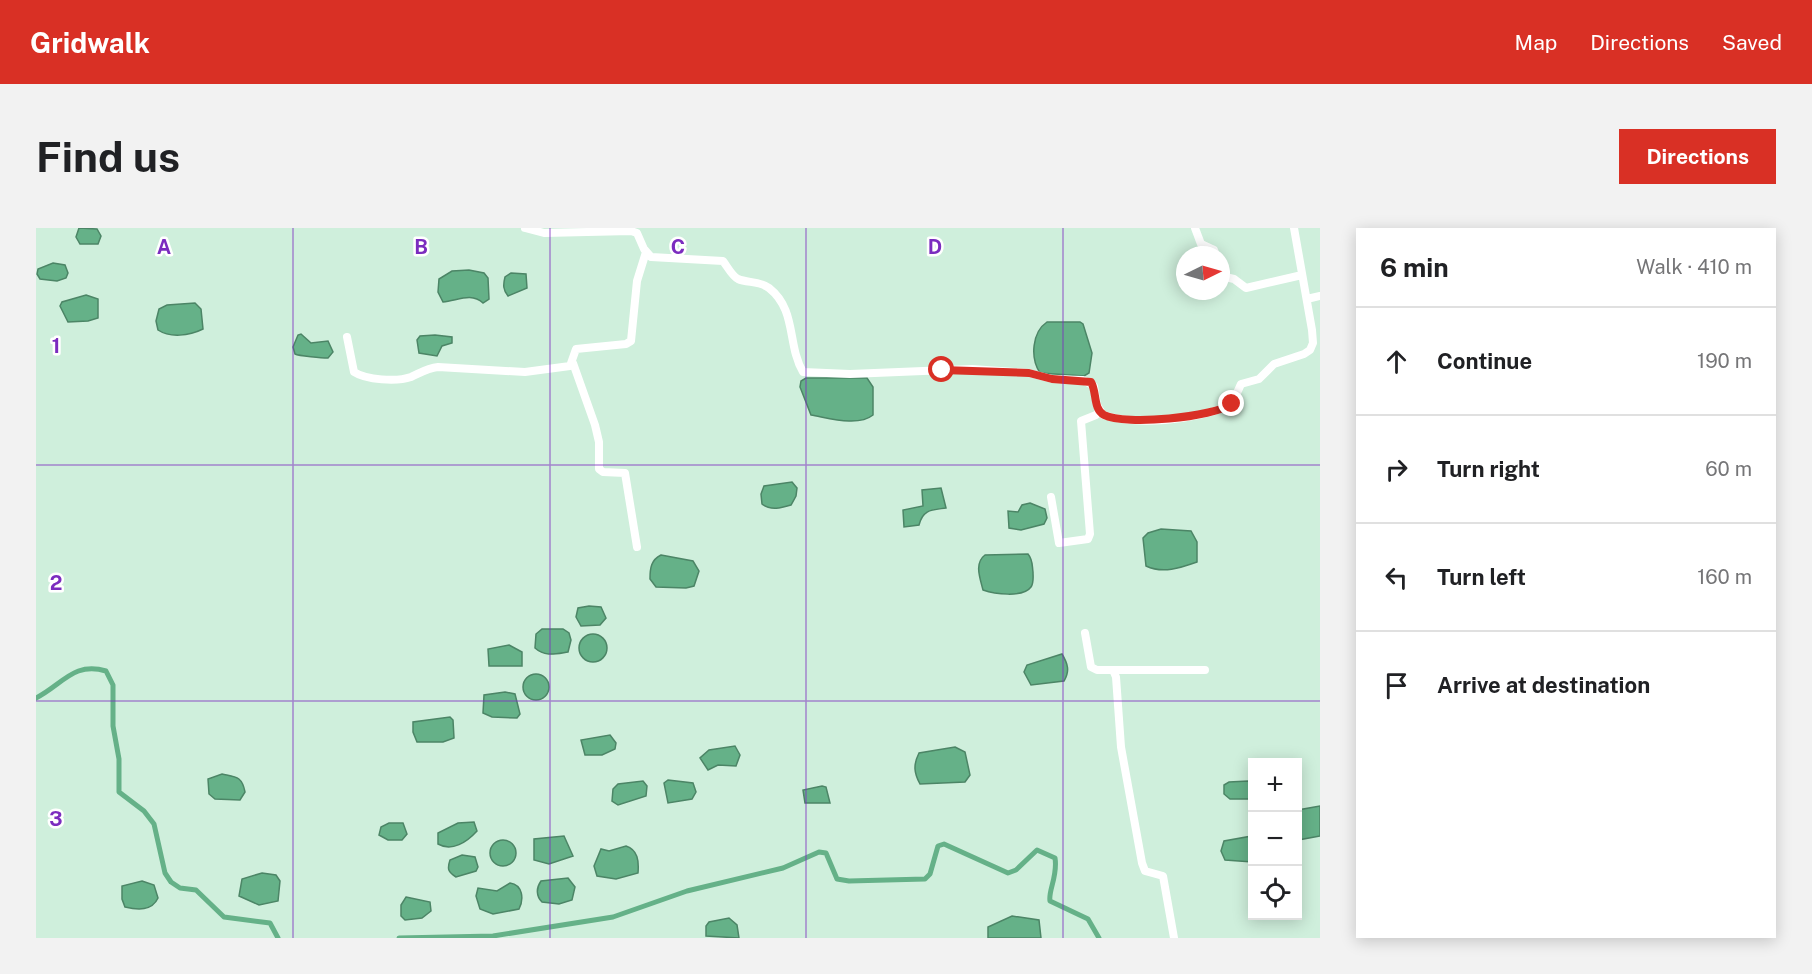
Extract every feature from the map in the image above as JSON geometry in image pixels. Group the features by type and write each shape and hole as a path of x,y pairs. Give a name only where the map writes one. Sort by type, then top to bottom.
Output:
{"street":[{"path":"525,228 544,233 631,231 637,234 651,257 723,261 738,279 768,287 783,305 791,321 797,362 803,372 850,374 972,369 1029,373 1052,379 1083,380 1094,386 1100,411 1110,417 1151,420 1192,416 1227,407 1232,404 1241,384 1259,379 1274,364 1311,350 1313,343 1307,298 1294,228"},
{"path":"1195,228 1201,244 1205,246"},
{"path":"637,548 625,473 603,472 599,469 599,442 595,425 573,363 576,349 626,344 631,341 637,281 646,252"},
{"path":"1230,278 1246,288 1302,275"},
{"path":"1307,298 1320,296"},
{"path":"347,337 354,372 362,377 408,378 428,368 438,367 525,372 570,366 573,363"},
{"path":"1051,497 1059,543 1088,539 1090,534 1081,421 1096,416 1100,411"},
{"path":"1085,633 1091,667 1097,670 1205,670"},
{"path":"1113,670 1116,677 1121,747 1142,863 1144,871 1162,876 1173,938"}],"shaded area":[{"path":"79,228 97,229 101,236 98,244 80,244 76,237"},
{"path":"53,263 65,265 68,273 66,278 57,281 40,279 37,274 38,269"},
{"path":"469,270 484,273 488,278 489,299 483,303 474,298 443,302 438,292 439,279 452,271"},
{"path":"511,273 526,274 527,288 508,296 504,289 504,282 505,277"},
{"path":"86,295 98,299 98,318 68,322 60,306 62,302"},
{"path":"195,303 201,309 203,329 180,335 163,333 158,330 156,321 159,309 167,305"},
{"path":"1047,322 1080,322 1083,324 1092,353 1089,373 1084,376 1040,373 1035,360 1034,346 1038,332"},
{"path":"301,334 311,343 328,341 333,352 328,358 295,354 293,347 298,335"},
{"path":"420,336 452,337 452,343 442,346 437,356 419,353 417,340"},
{"path":"806,378 867,378 873,387 873,415 867,419 852,421 811,415 800,387 801,381"},
{"path":"792,482 797,488 791,505 772,508 762,504 761,494 764,486"},
{"path":"941,488 946,508 926,513 919,525 904,527 903,510 923,506 922,490"},
{"path":"1030,503 1045,509 1047,518 1044,524 1021,530 1009,528 1008,511 1018,512 1022,505"},
{"path":"1161,529 1191,531 1197,542 1197,562 1165,570 1146,566 1143,538 1148,533"},
{"path":"1028,554 1032,563 1033,580 1027,590 1022,593 1008,594 983,590 979,566 985,555"},
{"path":"661,555 693,561 699,571 694,586 656,587 650,579 651,568 655,559"},
{"path":"601,607 606,618 600,625 581,626 576,617 578,608"},
{"path":"542,629 563,629 569,633 571,640 568,652 546,654 535,648 536,634"},
{"path":"593,634 603,638 607,648 603,658 593,662 583,658 579,648 583,638"},
{"path":"509,645 522,652 522,666 489,666 488,649"},
{"path":"1062,654 1068,668 1064,681 1031,685 1024,672 1027,665"},
{"path":"536,674 545,678 549,687 545,696 536,700 527,696 523,687 527,678"},
{"path":"505,692 515,694 520,714 517,718 492,717 483,713 484,695"},
{"path":"450,717 453,720 454,738 443,742 417,742 413,732 413,722"},
{"path":"610,735 616,743 615,749 602,755 585,755 581,740"},
{"path":"735,746 740,755 736,766 718,765 708,770 700,758 709,750"},
{"path":"955,747 965,752 970,775 965,782 920,784 915,769 919,753"},
{"path":"222,774 240,780 245,792 240,800 215,799 209,794 208,779"},
{"path":"668,780 693,783 696,792 692,799 668,803 664,783"},
{"path":"643,781 647,786 646,796 618,805 612,801 613,789 618,784"},
{"path":"1248,781 1248,799 1230,799 1224,794 1224,785 1229,782"},
{"path":"826,787 830,803 805,803 803,790"},
{"path":"1320,806 1320,836 1302,839 1302,809"},
{"path":"474,822 477,831 469,839 449,847 438,844 438,833 458,823"},
{"path":"389,823 403,823 407,834 402,840 388,840 379,835 381,827"},
{"path":"564,836 573,856 549,864 534,860 534,839"},
{"path":"1248,837 1248,862 1225,860 1221,851 1224,841"},
{"path":"503,840 512,844 516,853 512,862 503,866 494,862 490,853 494,844"},
{"path":"626,846 637,856 638,873 616,879 597,876 594,866 601,849 609,851"},
{"path":"462,855 475,857 478,867 476,871 456,877 448,868 449,863 450,860"},
{"path":"262,873 276,875 280,881 278,901 259,905 239,896 242,879"},
{"path":"568,878 575,887 572,900 559,904 542,902 537,892 541,881"},
{"path":"142,881 154,885 158,898 148,907 135,909 125,907 122,899 122,886"},
{"path":"510,883 520,889 522,901 519,909 493,914 480,909 476,896 478,888 497,891"},
{"path":"406,897 430,902 431,911 422,918 405,920 401,916 401,905"},
{"path":"1012,916 1039,920 1041,938 988,938 988,927"},
{"path":"729,918 737,925 739,938 706,936 706,926 709,922"}],"waterway":[{"path":"36,698 77,672 85,669 106,671 113,685 113,726 119,759 119,792 144,811 154,824 165,873 171,882 180,888 196,890 224,917 270,923 278,938"},
{"path":"399,938 493,936 613,917 687,891 783,868 819,852 826,853 837,879 849,881 925,879 930,874 938,846 944,844 1008,873 1016,870 1037,850 1055,858 1056,865 1050,901 1088,919 1099,938"}],"route":[{"path":"942,370 972,369 1029,373 1052,379 1091,382 1094,386 1098,409 1102,415 1110,417 1151,420 1192,416 1220,410 1232,404"}]}
